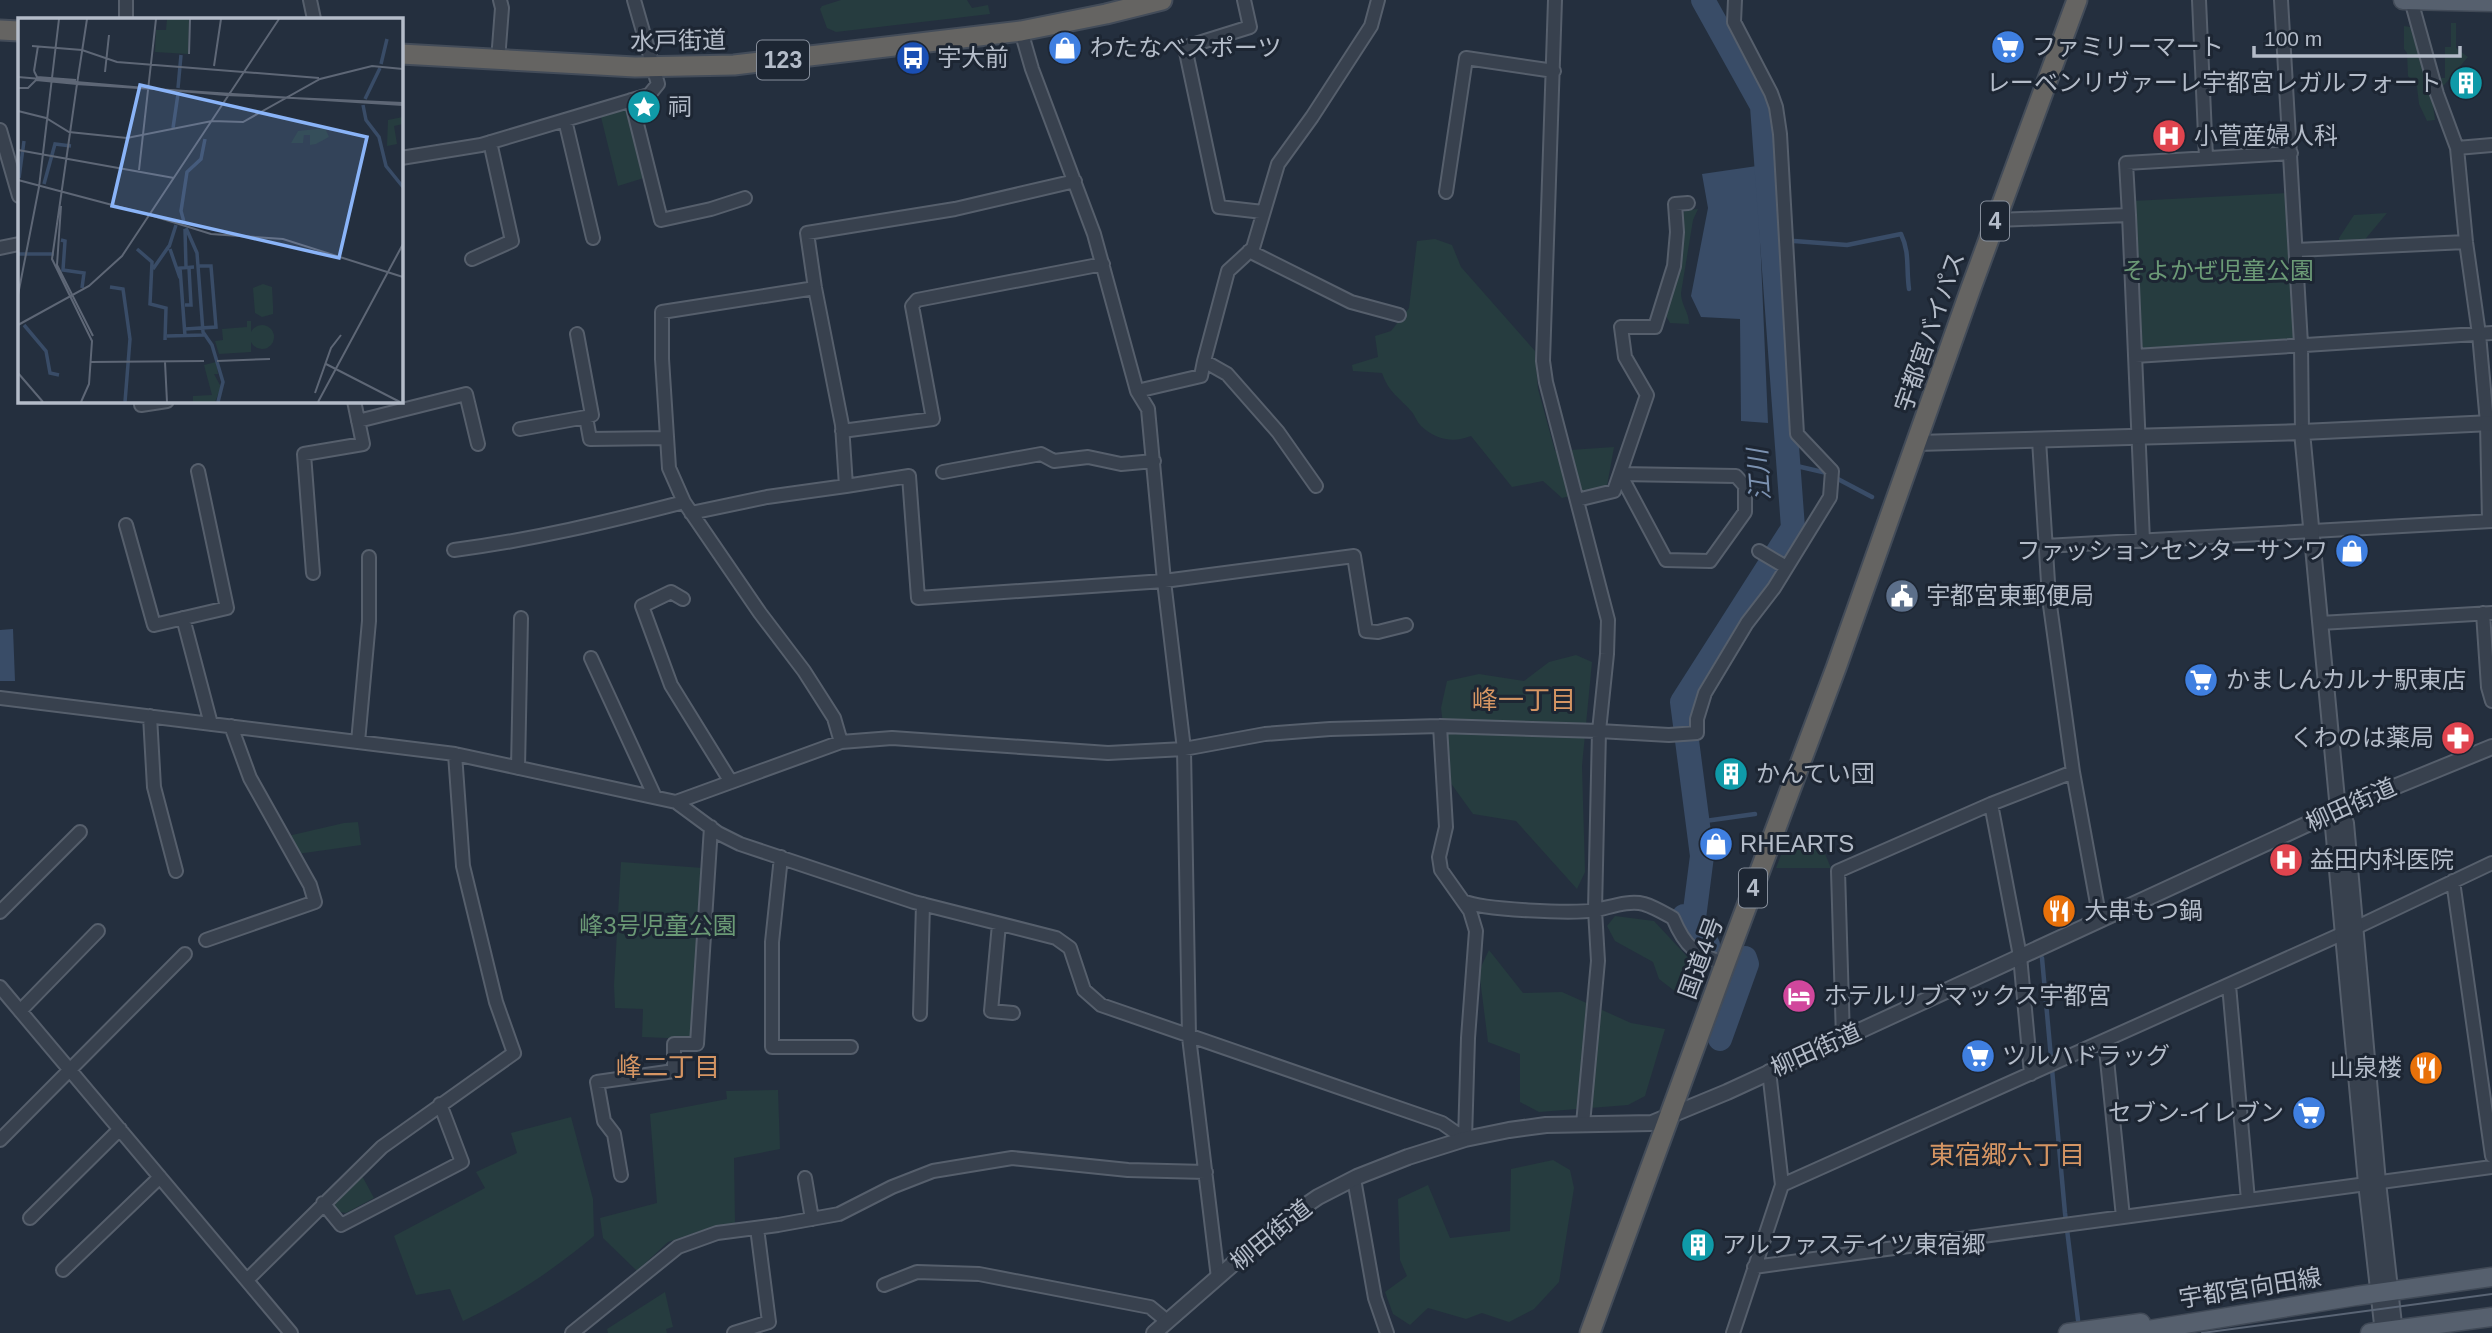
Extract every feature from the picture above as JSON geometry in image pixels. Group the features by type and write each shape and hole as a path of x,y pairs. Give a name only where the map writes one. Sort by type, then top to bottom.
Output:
{"highway":[{"name":"水戸街道","path":"402,54 655,68 765,62 1021,31 1162,0"},
{"name":"宇都宮バイパス","path":"1917,443 2077,0"},
{"path":"0,30 18,32"},
{"name":"国道4号","path":"1590,1333 1917,443"}],"main road":[{"path":"2403,0 2492,2"},
{"name":"宇都宮向田線","path":"2130,1333 2384,1292 2492,1278"},
{"path":"2385,1332 2492,1317"},
{"path":"2068,1333 2154,1322 2168,1326"}],"street":[{"path":"126,0 126,18"},
{"path":"310,0 314,18"},
{"path":"498,60 502,8 500,0"},
{"path":"402,158 490,142 649,95 658,84 634,0"},
{"path":"1244,0 1251,27 1189,46 1186,52 1219,207 1263,212"},
{"path":"1136,391 1201,376 1228,271 1253,248 1278,164 1371,26 1378,0"},
{"path":"1555,0 1543,361 1546,382 1608,620 1599,730 1595,910 1598,961 1583,1124"},
{"path":"676,802 841,742 892,738 1108,753 1184,749 1265,734 1440,726 1675,735 1697,733 1697,719 1705,693 1747,623 1830,497 1832,471 1797,434 1780,134 1771,93 1734,22 1735,0"},
{"path":"2199,0 2206,158"},
{"path":"2281,0 2301,344 2302,432 2338,810 2346,824 2349,930 2384,1292 2385,1332"},
{"path":"2045,546 2491,521 2486,334 2466,242 2457,148 2437,94 2411,0"},
{"path":"1021,31 1032,69 1103,264 1136,391 1148,409 1164,581 1184,749 1189,1037 1218,1278"},
{"path":"1446,192 1466,58 1554,71"},
{"path":"631,100 661,220 745,198"},
{"path":"565,120 593,238"},
{"path":"0,130 18,193"},
{"path":"472,259 512,241 490,142"},
{"path":"2457,148 2492,145"},
{"path":"2143,541 2126,163 2291,153"},
{"path":"846,486 842,431 807,233 955,209 1075,181"},
{"path":"1577,500 1614,491 1647,395 1625,356 1622,327 1655,327 1674,266 1677,232 1675,204 1688,203"},
{"path":"1996,220 2129,215"},
{"path":"2296,250 2466,242"},
{"path":"0,248 18,244"},
{"path":"1249,251 1351,302 1399,315"},
{"path":"842,431 933,419 912,306 917,300 1103,264"},
{"path":"815,288 662,312 662,359 669,468 687,507 804,671 834,718 841,742"},
{"path":"520,429 592,415 577,334"},
{"path":"2135,355 2486,334"},
{"path":"1204,361 1227,374 1278,432 1316,486"},
{"path":"358,421 466,394 478,444"},
{"path":"141,402 141,405 160,402"},
{"path":"313,573 304,454 363,444 354,402"},
{"path":"586,417 590,439 667,438"},
{"path":"1917,443 2302,432 2489,423"},
{"path":"2039,440 2049,598 2073,772 2100,920"},
{"path":"943,472 1041,454 1054,461 1088,457 1121,464 1154,461"},
{"path":"126,525 154,625 227,608 198,471"},
{"path":"1620,474 1737,476 1745,486 1745,512 1710,561 1666,560 1620,474"},
{"path":"454,550 509,543 687,507 909,476 918,598 1164,581 1354,556 1366,631 1378,632 1406,625"},
{"path":"1761,552 1784,566"},
{"path":"358,742 369,621 369,557"},
{"path":"683,599 671,592 642,606 671,685 732,782"},
{"path":"2320,623 2488,613 2488,687 2492,701"},
{"path":"183,618 211,724"},
{"path":"518,768 521,618"},
{"path":"591,659 655,797"},
{"path":"0,698 455,754 676,802 740,844 923,904 1056,939 1070,948 1084,990 1101,1005 1442,1123 1465,1139"},
{"path":"150,716 154,787 176,872"},
{"path":"206,940 315,902 310,885 250,778 231,726"},
{"path":"1440,726 1446,827 1438,857 1441,870 1470,911 1476,931 1468,1038 1465,1139"},
{"name":"柳田街道","path":"1154,1333 1298,1209 1354,1179 1408,1157 1465,1139 1508,1130 1583,1124 1652,1123 1727,1092 2338,810 2492,747"},
{"path":"247,1280 382,1147 514,1053 496,1002 463,866 455,754"},
{"path":"1843,1038 1838,871 1991,804 2073,772"},
{"path":"1991,804 2020,957 2031,1074"},
{"path":"621,1175 614,1134 604,1121 597,1082 674,1071 674,1044 697,1044 711,827"},
{"path":"0,912 80,832"},
{"path":"781,857 772,942 772,1047 851,1047"},
{"path":"1782,1185 2229,985 2492,863"},
{"path":"2454,881 2492,1156"},
{"path":"1463,901 1482,907 1595,910 1642,904 1673,918 1682,939 1698,954 1725,964"},
{"path":"920,1014 923,904"},
{"path":"999,924 991,1011 1013,1013"},
{"path":"20,1011 98,931"},
{"path":"0,1140 185,954"},
{"path":"2229,985 2248,1199"},
{"path":"0,987 291,1333"},
{"path":"2105,1040 2123,1217"},
{"path":"1733,1333 1782,1185 1769,1071"},
{"path":"323,1203 341,1225 462,1162 440,1104"},
{"path":"30,1218 120,1129"},
{"path":"572,1333 678,1247 717,1233 839,1214 892,1187 933,1171 1012,1158 1128,1170 1206,1172"},
{"path":"1754,1267 2492,1167"},
{"path":"63,1270 160,1177"},
{"path":"805,1178 812,1219"},
{"path":"1354,1179 1376,1298 1387,1333"},
{"path":"734,1333 769,1322 757,1228"},
{"path":"884,1285 917,1272 979,1274 1150,1307 1167,1321"}],"green space":[{"path":"841,0 967,0 972,8 988,5 990,14 836,32 827,28 820,9"},
{"path":"2451,23 2456,23 2456,48 2468,57 2440,90 2438,78 2445,78 2445,47 2451,47"},
{"path":"2404,26 2410,27 2432,98 2435,120 2427,121 2419,104 2417,87 2408,76"},
{"path":"630,105 647,177 618,186 600,113"},
{"name":"そよかぜ児童公園","path":"2289,193 2297,340 2138,351 2132,201"},
{"path":"1698,209 1693,220 1681,293 1689,324 1670,323 1665,314 1683,236 1682,214 1686,210"},
{"path":"2387,213 2362,243 2339,244 2339,238 2354,215"},
{"path":"1435,239 1452,245 1461,267 1535,351 1538,389 1555,451 1614,447 1607,486 1562,498 1543,481 1512,487 1471,436 1451,440 1433,434 1421,426 1391,390 1382,373 1353,371 1352,365 1378,357 1375,336 1391,331 1409,308 1417,241"},
{"path":"1576,655 1592,662 1582,766 1585,872 1577,889 1516,821 1473,814 1450,782 1441,708 1447,681 1479,674 1524,681 1549,662"},
{"path":"358,822 361,845 297,854 288,836 344,823"},
{"path":"1786,842 1820,842 1831,868 1776,868"},
{"name":"峰3号児童公園","path":"621,862 703,868 691,1039 642,1037 643,1009 615,1008"},
{"path":"1615,916 1654,921 1695,965 1681,996 1659,979 1653,962 1615,941 1607,926"},
{"path":"1489,950 1523,993 1562,992 1631,1023 1665,1029 1645,1096 1628,1105 1539,1112 1520,1102 1520,1054 1488,1042 1479,971"},
{"path":"778,1090 780,1149 734,1158 735,1224 712,1227 668,1242 637,1271 603,1238 600,1218 657,1203 650,1114 727,1099 726,1091"},
{"path":"571,1117 593,1199 594,1236 532,1283 463,1321 450,1289 416,1295 394,1236 485,1188 476,1172 517,1153 511,1133"},
{"path":"1553,1160 1570,1170 1574,1188 1559,1282 1534,1309 1509,1322 1482,1313 1466,1319 1428,1308 1410,1325 1393,1314 1385,1292 1407,1276 1400,1260 1398,1199 1428,1185 1450,1238 1510,1231 1511,1169"},
{"path":"361,1174 374,1198 346,1213 340,1212 335,1206 336,1197"},
{"path":"665,1292 673,1327 666,1329 667,1333 608,1333 607,1329"}],"water":[{"path":"1757,166 1768,423 1741,421 1740,319 1701,317 1691,296 1708,208 1702,174"},
{"path":"13,629 15,681 0,681 0,630"}],"waterway":[{"name":"江川","path":"1684,916 1694,918 1702,856 1682,702 1793,528 1762,106 1703,0"},
{"path":"1794,241 1847,245 1901,234 1907,254 1909,289"},
{"path":"1772,239 1780,240"},
{"path":"1788,464 1827,473"},
{"path":"1836,478 1872,497"},
{"path":"1698,822 1755,814"},
{"path":"1694,918 1702,942 1708,945"},
{"path":"1720,1039 1747,964 1745,958"},
{"path":"2042,958 2065,1213 2078,1320"}],"tram line":[{"path":"2202,1333 2492,1294"}],"place":[{"name":"ファミリーマート","path":"2008,47"},
{"name":"わたなべスポーツ","path":"1065,48"},
{"name":"宇大前","path":"913,58"},
{"name":"レーベンリヴァーレ宇都宮レガルフォート","path":"2466,83"},
{"name":"祠","path":"644,107"},
{"name":"小菅産婦人科","path":"2169,136"},
{"name":"ファッションセンターサンワ","path":"2352,551"},
{"name":"宇都宮東郵便局","path":"1902,596"},
{"name":"かましんカルナ駅東店","path":"2201,680"},
{"name":"くわのは薬局","path":"2458,738"},
{"name":"かんてい団","path":"1731,774"},
{"name":"RHEARTS","path":"1716,844"},
{"name":"益田内科医院","path":"2286,860"},
{"name":"大串もつ鍋","path":"2059,911"},
{"name":"ホテルリブマックス宇都宮","path":"1799,996"},
{"name":"ツルハドラッグ","path":"1978,1056"},
{"name":"山泉楼","path":"2426,1068"},
{"name":"セブン-イレブン","path":"2309,1113"},
{"name":"アルファステイツ東宿郷","path":"1698,1245"}],"district":[{"name":"峰一丁目","path":"1524,700"},
{"name":"峰二丁目","path":"668,1067"},
{"name":"東宿郷六丁目","path":"2007,1155"}]}
